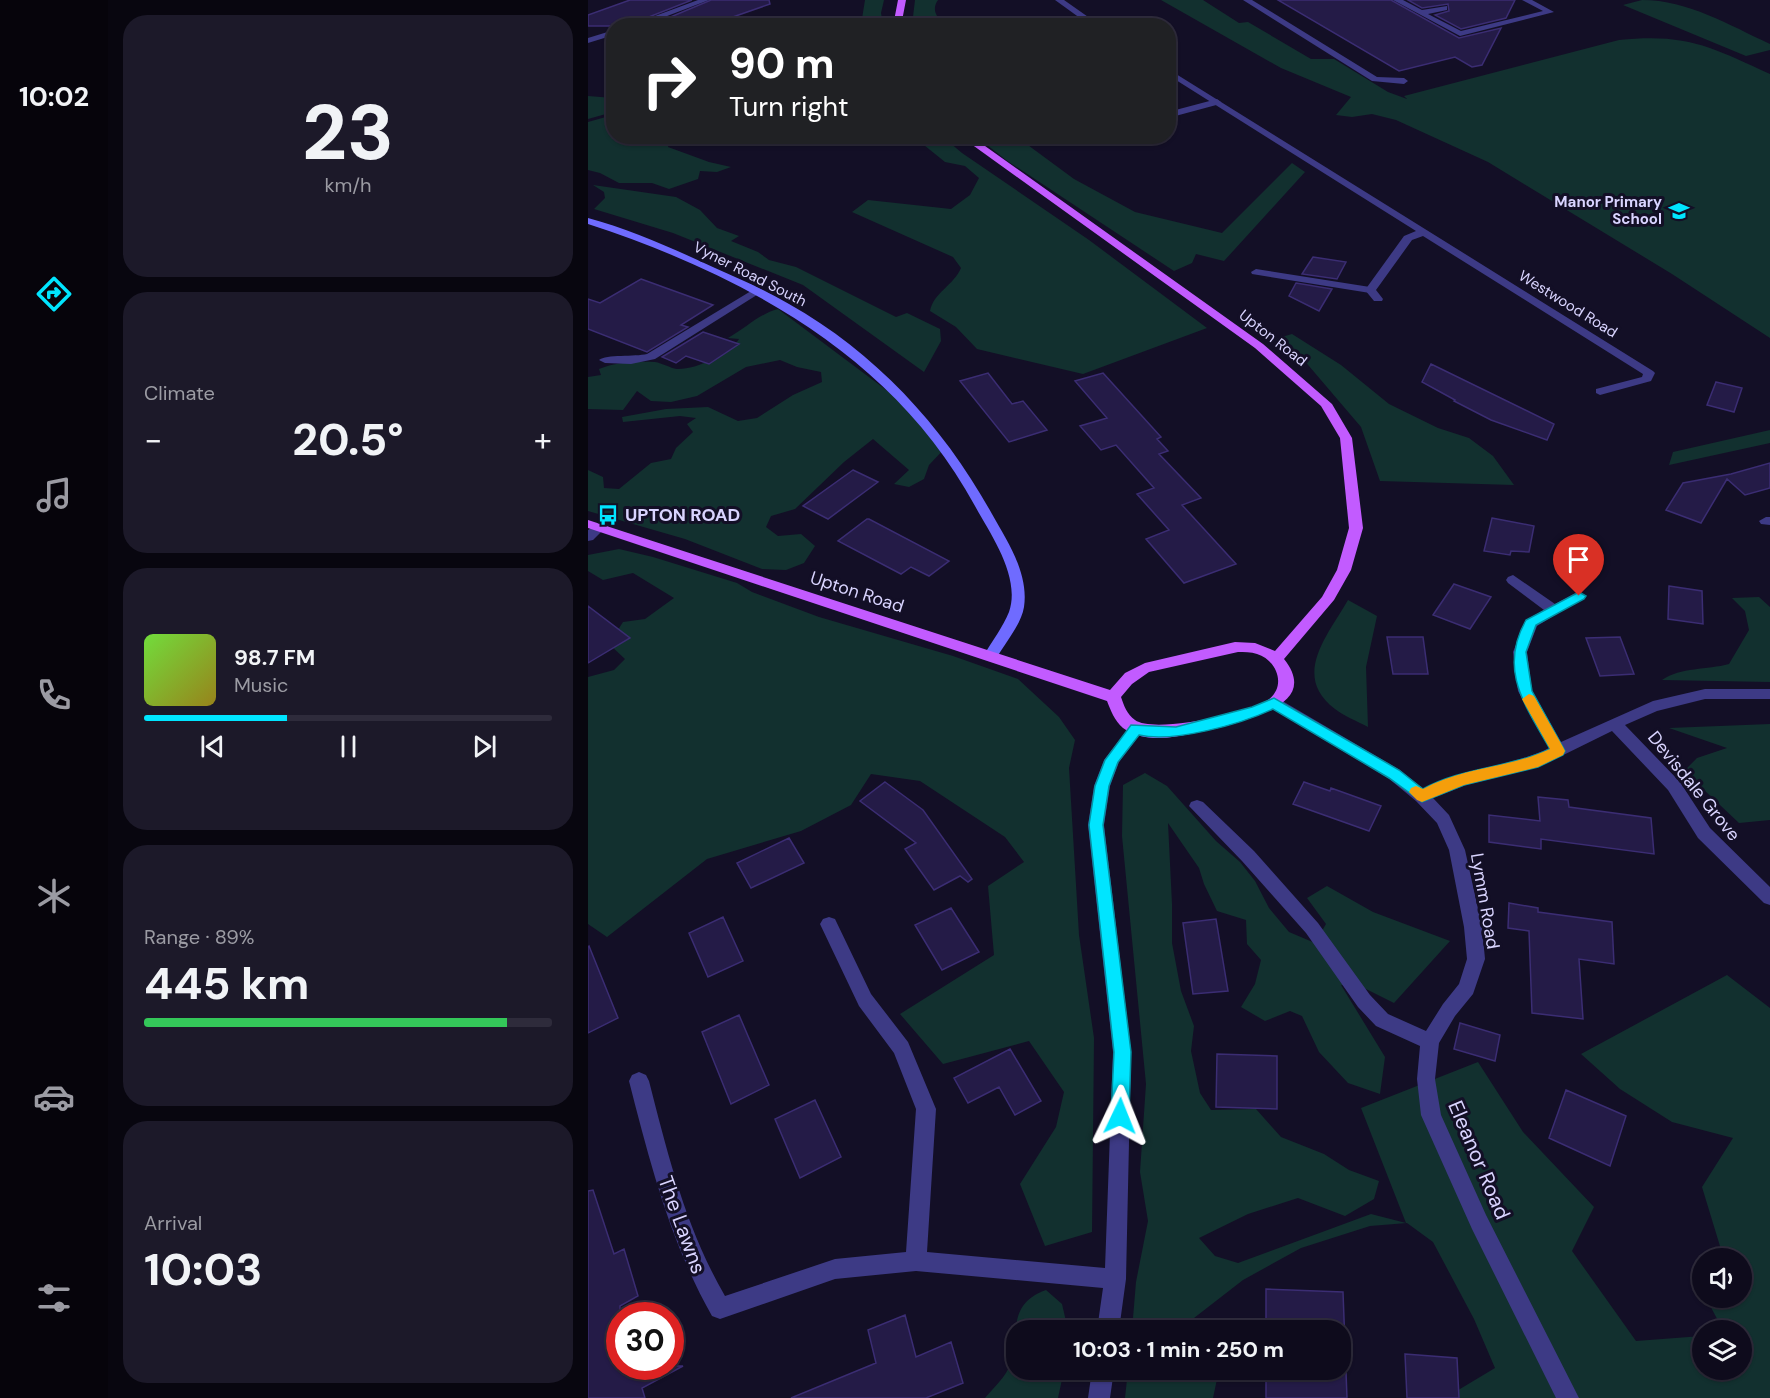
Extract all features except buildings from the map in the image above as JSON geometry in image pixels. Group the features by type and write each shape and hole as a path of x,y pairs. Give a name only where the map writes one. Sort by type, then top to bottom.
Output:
{"main road":[{"path":"899,18 902,0"},
{"name":"Upton Road","path":"975,144 1259,346 1326,404 1346,438 1356,528 1344,570 1327,600 1276,659"},
{"name":"Upton Road","path":"594,526 992,655 1113,697"},
{"path":"1235,647 1249,647 1263,651 1276,659 1284,668 1288,682 1283,693 1274,703 1256,711 1176,732 1136,729 1122,719 1115,709 1113,697 1120,685 1132,674 1156,665 1235,647"}],"street":[{"path":"654,18 705,0"},
{"path":"1059,0 1085,18"},
{"path":"1246,0 1375,79 1404,81"},
{"path":"1397,0 1472,41"},
{"path":"1460,34 1550,12 1526,0"},
{"path":"1420,13 1444,8"},
{"path":"588,41 606,35"},
{"name":"Westwood Road","path":"1176,76 1649,373 1647,379 1600,391"},
{"path":"1176,113 1217,102"},
{"name":"Vyner Road South","path":"588,220 684,257 795,311 850,349 902,395 941,440 970,484 1014,569 1017,608 992,655"},
{"path":"1256,272 1374,294 1408,238 1423,232"},
{"path":"605,360 631,361 651,357 756,291"},
{"path":"588,537 594,526"},
{"path":"1513,580 1554,610"},
{"path":"1558,751 1525,691 1520,652 1531,623 1579,596"},
{"path":"1422,796 1464,779 1533,763 1653,706 1705,694 1770,694"},
{"name":"Lymm Road","path":"1274,703 1394,774 1422,796 1443,819 1457,850 1473,927 1476,959 1467,988 1449,1010 1430,1042"},
{"name":"Devisdale Grove","path":"1614,723 1674,786 1704,833 1770,898"},
{"path":"1109,1320 1115,1279 1122,1052 1096,825 1102,786 1112,760 1136,729"},
{"path":"1197,806 1248,856 1312,928 1364,1001 1382,1020 1430,1042"},
{"path":"829,924 865,1000 901,1048 927,1109 916,1261"},
{"name":"Eleanor Road","path":"1430,1042 1426,1079 1431,1115 1479,1222 1568,1398"},
{"name":"The Lawns","path":"639,1081 666,1189 688,1250 704,1283 720,1308 835,1269 916,1261 1115,1279"},
{"path":"1099,1398 1102,1380"}],"green space":[{"path":"865,0 884,0 882,18 862,18"},
{"path":"915,0 938,0 935,10 939,18 913,18"},
{"name":"Manor Primary School","path":"1161,0 1203,0 1239,23 1248,22 1311,59 1334,59 1388,92 1407,99 1404,96 1619,40 1643,38 1698,44 1770,74 1770,338 1672,274 1488,162 1396,120 1372,114 1352,117 1336,115 1351,97 1281,68"},
{"path":"1642,0 1676,4 1708,15 1770,44 1770,50 1746,56 1623,5"},
{"path":"588,96 606,97 606,114 588,119"},
{"path":"606,117 606,144 669,144 668,147 709,162 731,167 717,172 700,171 698,179 669,189 652,183 619,183 600,173 588,170 588,122"},
{"path":"923,144 951,144 1089,240 1207,328 1083,374 977,349 956,327 930,311 935,299 961,268 953,257 852,212 868,200 951,209 970,195 979,178 965,166 945,162"},
{"path":"986,144 1026,144 1074,179 1135,212 1222,233 1292,163 1305,172 1224,261 1196,254 1192,263 1174,271 1006,160"},
{"path":"593,185 676,197 700,210 717,228 739,236 731,241 758,252 769,260 796,267 896,317 907,313 940,329 941,341 924,372 803,285 673,233 594,209 605,198 604,192"},
{"path":"778,309 913,410 947,446 929,465 924,479 909,487 894,484 909,470 873,439 844,462 795,509 771,516 766,527 778,536 801,534 815,546 804,563 786,570 762,569 685,539 588,511 588,470 603,477 604,488 619,489 651,463 671,459 676,448 693,432 687,424 696,418 680,416 623,422 622,417 666,409 708,407 738,421 757,418 793,395 822,382 821,372 797,367 780,360 746,367 697,396 671,402 651,401 637,391 623,410 588,409 588,377 601,375 599,369 627,362 655,362 677,369 702,364 728,350 739,339 728,338"},
{"path":"1292,334 1341,365 1389,404 1438,428 1469,438 1493,456 1514,485 1380,481 1361,427 1303,359 1275,339"},
{"path":"1770,430 1770,443 1669,465 1673,452"},
{"path":"619,549 737,583 752,592 819,617 953,656 1018,679 1059,717 1075,740 1069,768 1079,935 1094,1038 1092,1232 1045,1246 1020,1184 1056,1127 1064,1092 1029,1041 943,1064 900,1014 994,955 988,886 1024,862 1005,837 920,781 871,774 851,805 801,831 707,859 607,937 588,924 588,677 614,670 625,659 609,644 623,622 645,619 674,598 633,573 603,580 588,571 588,555"},
{"path":"1759,597 1770,607 1770,682 1662,680 1677,673 1729,664 1749,630 1745,611 1732,598"},
{"path":"1348,600 1377,616 1366,667 1368,727 1335,709 1322,696 1316,683 1315,669 1323,641"},
{"path":"1770,724 1770,820 1739,823 1684,771 1697,758 1727,748 1669,728"},
{"path":"1145,773 1167,786 1216,841 1240,862 1255,881 1269,908 1289,932 1315,943 1326,924 1307,898 1327,886 1373,912 1450,941 1394,1003 1364,988 1341,985 1385,1057 1380,1094 1348,1083 1319,1052 1302,1016 1290,1011 1265,1021 1241,1007 1255,984 1261,960 1247,944 1246,920 1217,911 1199,868 1168,823 1172,943 1181,991 1194,1026 1191,1051 1200,1093 1211,1110 1256,1109 1281,1137 1324,1154 1349,1170 1379,1181 1374,1199 1345,1216 1298,1198 1248,1214 1199,1238 1215,1256 1238,1263 1371,1214 1406,1223 1361,1108 1478,1062 1523,1132 1594,1207 1572,1251 1636,1341 1692,1337 1692,1380 1752,1380 1752,1320 1718,1320 1711,1308 1752,1308 1752,1248 1721,1248 1702,1187 1733,1138 1672,1122 1620,1089 1581,1054 1727,975 1770,1008 1770,1398 1445,1398 1495,1368 1474,1319 1433,1242 1407,1223 1370,1226 1301,1248 1243,1280 1194,1320 1133,1320 1136,1282 1148,1221 1140,1172 1146,1084 1122,836 1123,785"},
{"path":"1046,1290 1062,1304 1066,1320 1017,1320 1025,1303"},
{"path":"1006,1372 1006,1380 1062,1380 1058,1398 985,1398"},
{"path":"1127,1380 1217,1380 1213,1398 1125,1398"}],"slow traffic":[{"path":"1416,792 1422,796 1464,779 1533,763 1558,751 1529,699"}],"place":[{"name":"Manor Primary School","path":"1679,211"},
{"name":"UPTON ROAD","path":"608,515"}],"route":[{"path":"1120,1116 1122,1052 1096,825 1102,786 1112,760 1136,729 1176,732 1256,711 1274,703 1364,755 1394,774 1422,796 1464,779 1533,763 1558,751 1525,691 1520,652 1531,623 1579,596"}]}
